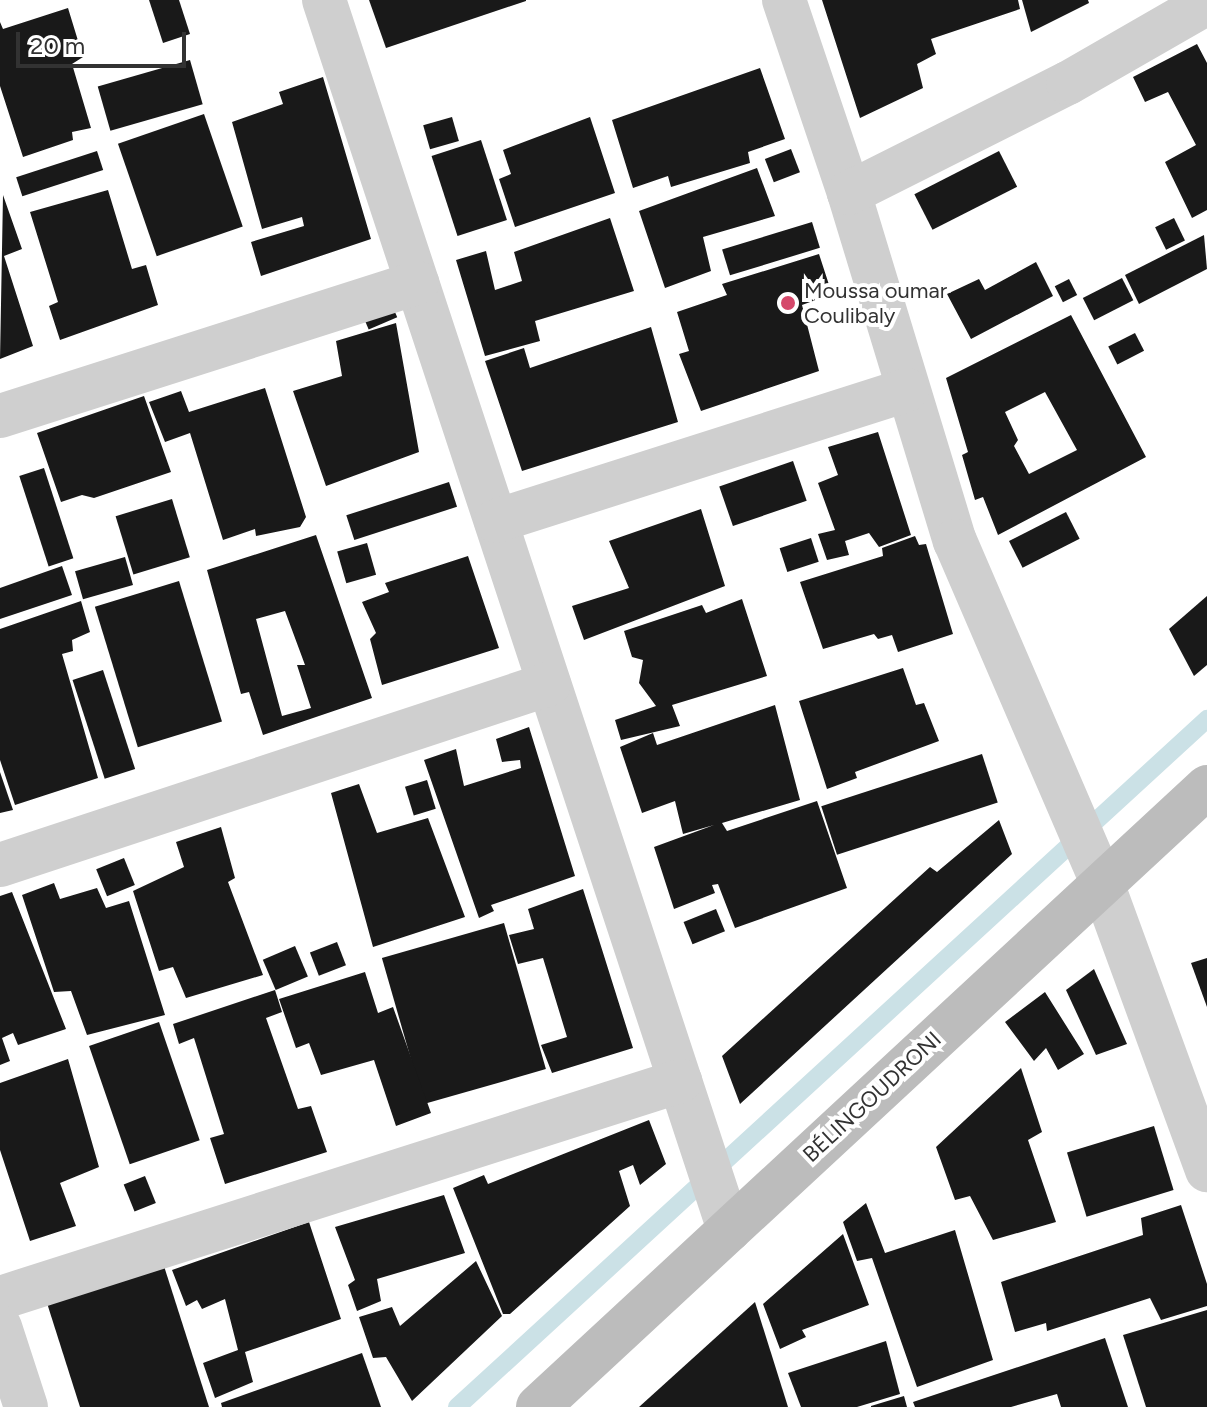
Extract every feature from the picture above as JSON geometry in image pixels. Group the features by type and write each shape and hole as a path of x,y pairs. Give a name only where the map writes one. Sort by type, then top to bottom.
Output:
{"street":[{"path":"324,0 729,1230"},
{"path":"784,0 849,193 955,541 1102,883 1207,1170"},
{"path":"849,193 1068,83 1207,3"},
{"path":"0,416 417,283"},
{"path":"496,521 907,390"},
{"path":"0,865 549,684"},
{"name":"BÉLINGOUDRONI","path":"538,1407 1207,787"},
{"path":"0,1298 680,1081"},
{"path":"0,1327 26,1407"}],"building":[{"path":"149,0 179,0 190,34 163,43"},
{"path":"369,0 526,0 526,1 386,48"},
{"path":"822,0 1018,0 1020,9 931,39 936,54 917,64 923,88 860,118"},
{"path":"1022,0 1088,0 1089,3 1031,32"},
{"path":"68,8 83,57 72,64 91,128 72,132 73,140 23,157 0,86 0,22 3,29"},
{"path":"1197,44 1207,63 1207,210 1192,218 1165,162 1196,145 1168,92 1145,102 1133,77"},
{"path":"190,60 203,104 110,131 98,86"},
{"path":"760,68 785,139 748,152 750,163 671,187 668,176 633,188 612,120"},
{"path":"323,77 371,239 261,276 251,242 304,226 302,217 262,229 232,122 283,104 279,92"},
{"path":"204,114 243,227 157,256 118,144"},
{"path":"452,117 459,141 430,149 423,125"},
{"path":"590,117 615,193 515,227 499,179 511,174 503,150"},
{"path":"481,140 507,220 458,236 432,156"},
{"path":"791,149 800,172 774,182 765,159"},
{"path":"97,151 103,170 22,196 16,177"},
{"path":"999,151 1017,187 933,230 914,194"},
{"path":"757,168 775,216 703,237 711,271 665,288 639,211"},
{"path":"108,190 132,269 146,265 158,305 60,340 49,306 58,302 30,212"},
{"path":"3,195 22,249 4,256 33,346 0,359"},
{"path":"610,218 634,291 535,321 540,341 485,356 456,260 486,251 495,290 522,281 514,252"},
{"path":"1174,218 1185,240 1166,250 1155,227"},
{"path":"812,222 820,248 730,275 722,249"},
{"path":"1204,235 1207,269 1139,304 1125,275"},
{"path":"819,254 832,294 802,305 819,371 701,411 679,354 689,351 677,312 727,295 722,284"},
{"path":"1036,262 1053,296 971,339 947,294 979,279 985,290"},
{"path":"1122,278 1133,300 1094,320 1083,298"},
{"path":"1069,279 1077,295 1063,302 1055,286"},
{"path":"389,298 397,317 369,329 360,310"},
{"path":"1071,315 1146,457 998,535 983,497 975,500 962,455 968,452 946,378","holes":["1045,392 1077,450 1029,474 1014,446 1018,440 1005,412"]},
{"path":"396,323 419,452 326,486 293,391 342,376 336,341"},
{"path":"651,327 678,422 522,471 485,361 524,348 530,368"},
{"path":"1135,333 1144,351 1117,364 1108,347"},
{"path":"265,388 306,517 300,527 256,536 255,529 223,540 190,433 165,442 149,402 181,391 189,412"},
{"path":"144,396 171,472 94,498 82,495 61,502 37,433"},
{"path":"878,432 911,535 879,547 869,533 845,541 849,555 827,560 818,534 835,530 818,483 838,475 828,447"},
{"path":"793,461 807,501 733,526 719,486"},
{"path":"44,468 73,558 49,566 19,476"},
{"path":"449,482 457,507 354,540 346,515"},
{"path":"172,499 190,557 133,575 116,516"},
{"path":"701,509 725,586 584,640 572,606 629,588 609,541"},
{"path":"1066,512 1080,539 1023,568 1009,541"},
{"path":"316,535 372,698 263,735 249,692 241,694 207,570","holes":["285,611 305,665 297,665 311,708 282,716 256,619"]},
{"path":"915,536 919,545 926,544 953,634 898,652 892,635 878,639 874,634 823,649 800,582 883,556 882,548"},
{"path":"811,538 819,562 787,572 780,548"},
{"path":"367,543 376,575 346,583 337,552"},
{"path":"468,556 499,648 382,685 370,639 376,633 362,602 389,592 385,583"},
{"path":"125,557 133,585 83,599 75,571"},
{"path":"62,566 72,595 0,619 0,588"},
{"path":"179,581 222,722 138,747 95,607"},
{"path":"1207,596 1207,665 1194,676 1169,629"},
{"path":"742,599 767,676 672,705 680,726 621,740 615,720 656,706 639,683 643,660 632,657 624,631 702,605 706,613"},
{"path":"81,601 90,632 72,640 73,651 62,654 98,778 15,805 0,760 0,629"},
{"path":"903,668 916,705 924,703 939,741 855,772 857,778 827,789 799,701"},
{"path":"103,670 135,769 105,779 73,680"},
{"path":"775,705 800,800 722,823 727,831 817,801 847,888 735,928 718,884 712,885 715,893 674,909 654,847 714,825 683,834 675,801 642,813 620,747 653,733 657,745"},
{"path":"529,727 575,876 491,905 494,911 479,918 424,760 456,749 464,786 521,768 520,760 502,762 496,739"},
{"path":"982,754 998,803 837,855 821,806"},
{"path":"0,772 13,810 0,813"},
{"path":"427,780 436,809 414,815 405,787"},
{"path":"359,784 377,833 428,818 465,917 373,947 331,793"},
{"path":"999,820 1012,854 740,1104 722,1056 930,867 937,872"},
{"path":"221,827 235,878 228,882 263,975 186,998 173,967 159,971 133,891 184,867 176,842"},
{"path":"124,858 135,885 107,896 96,869"},
{"path":"54,883 60,899 97,888 106,908 129,901 165,1015 87,1035 71,991 54,992 22,895"},
{"path":"583,889 633,1048 552,1073 541,1045 567,1037 543,958 518,964 509,935 534,929 528,909"},
{"path":"12,892 66,1029 18,1045 13,1033 2,1038 10,1061 0,1065 0,896"},
{"path":"716,909 725,931 693,944 684,922"},
{"path":"504,923 546,1069 424,1104 382,958"},
{"path":"337,942 346,965 319,976 310,952"},
{"path":"295,946 308,976 276,990 263,960"},
{"path":"1207,958 1207,1007 1191,963"},
{"path":"1094,969 1127,1044 1096,1055 1066,990"},
{"path":"365,972 378,1013 393,1007 431,1113 396,1126 374,1060 321,1075 309,1043 296,1048 279,999"},
{"path":"275,990 282,1012 266,1018 298,1109 311,1106 327,1152 225,1184 210,1138 224,1134 194,1038 179,1044 173,1024"},
{"path":"1045,992 1084,1054 1058,1070 1046,1048 1034,1061 1005,1022"},
{"path":"159,1022 200,1140 130,1164 89,1046"},
{"path":"68,1059 99,1167 60,1183 76,1226 30,1241 0,1150 0,1083"},
{"path":"1021,1068 1042,1132 1028,1140 1056,1222 993,1240 970,1196 955,1200 936,1147"},
{"path":"649,1120 666,1164 640,1185 633,1165 619,1171 630,1206 510,1314 503,1314 453,1188 484,1175 488,1184"},
{"path":"1154,1126 1174,1190 1087,1217 1067,1153"},
{"path":"145,1176 156,1203 135,1212 124,1185"},
{"path":"444,1195 465,1253 377,1279 381,1301 357,1311 348,1285 355,1280 335,1227"},
{"path":"866,1203 885,1253 955,1230 993,1360 917,1387 872,1258 857,1261 843,1222"},
{"path":"1181,1205 1207,1284 1207,1306 1161,1320 1150,1298 1047,1331 1046,1323 1015,1332 1001,1282 1143,1235 1141,1218"},
{"path":"309,1222 341,1319 245,1352 253,1382 215,1398 203,1363 238,1350 225,1299 202,1309 197,1300 186,1306 172,1270"},
{"path":"843,1234 869,1305 802,1330 806,1337 780,1349 763,1304"},
{"path":"476,1261 502,1316 412,1401 386,1357 373,1358 359,1317 392,1307 400,1326"},
{"path":"163,1263 209,1407 80,1407 46,1300"},
{"path":"755,1302 788,1407 639,1407"},
{"path":"1207,1310 1207,1407 1146,1407 1123,1335"},
{"path":"1105,1338 1128,1407 1061,1407 1057,1394 1011,1407 915,1407 913,1402"},
{"path":"886,1341 900,1394 857,1407 801,1407 788,1373"},
{"path":"362,1353 381,1407 222,1407 221,1403"},
{"path":"904,1396 907,1407 871,1407 871,1406"}],"waterway":[{"path":"457,1407 1207,719"}],"place":[{"name":"Moussa oumar Coulibaly","path":"788,303"}]}
